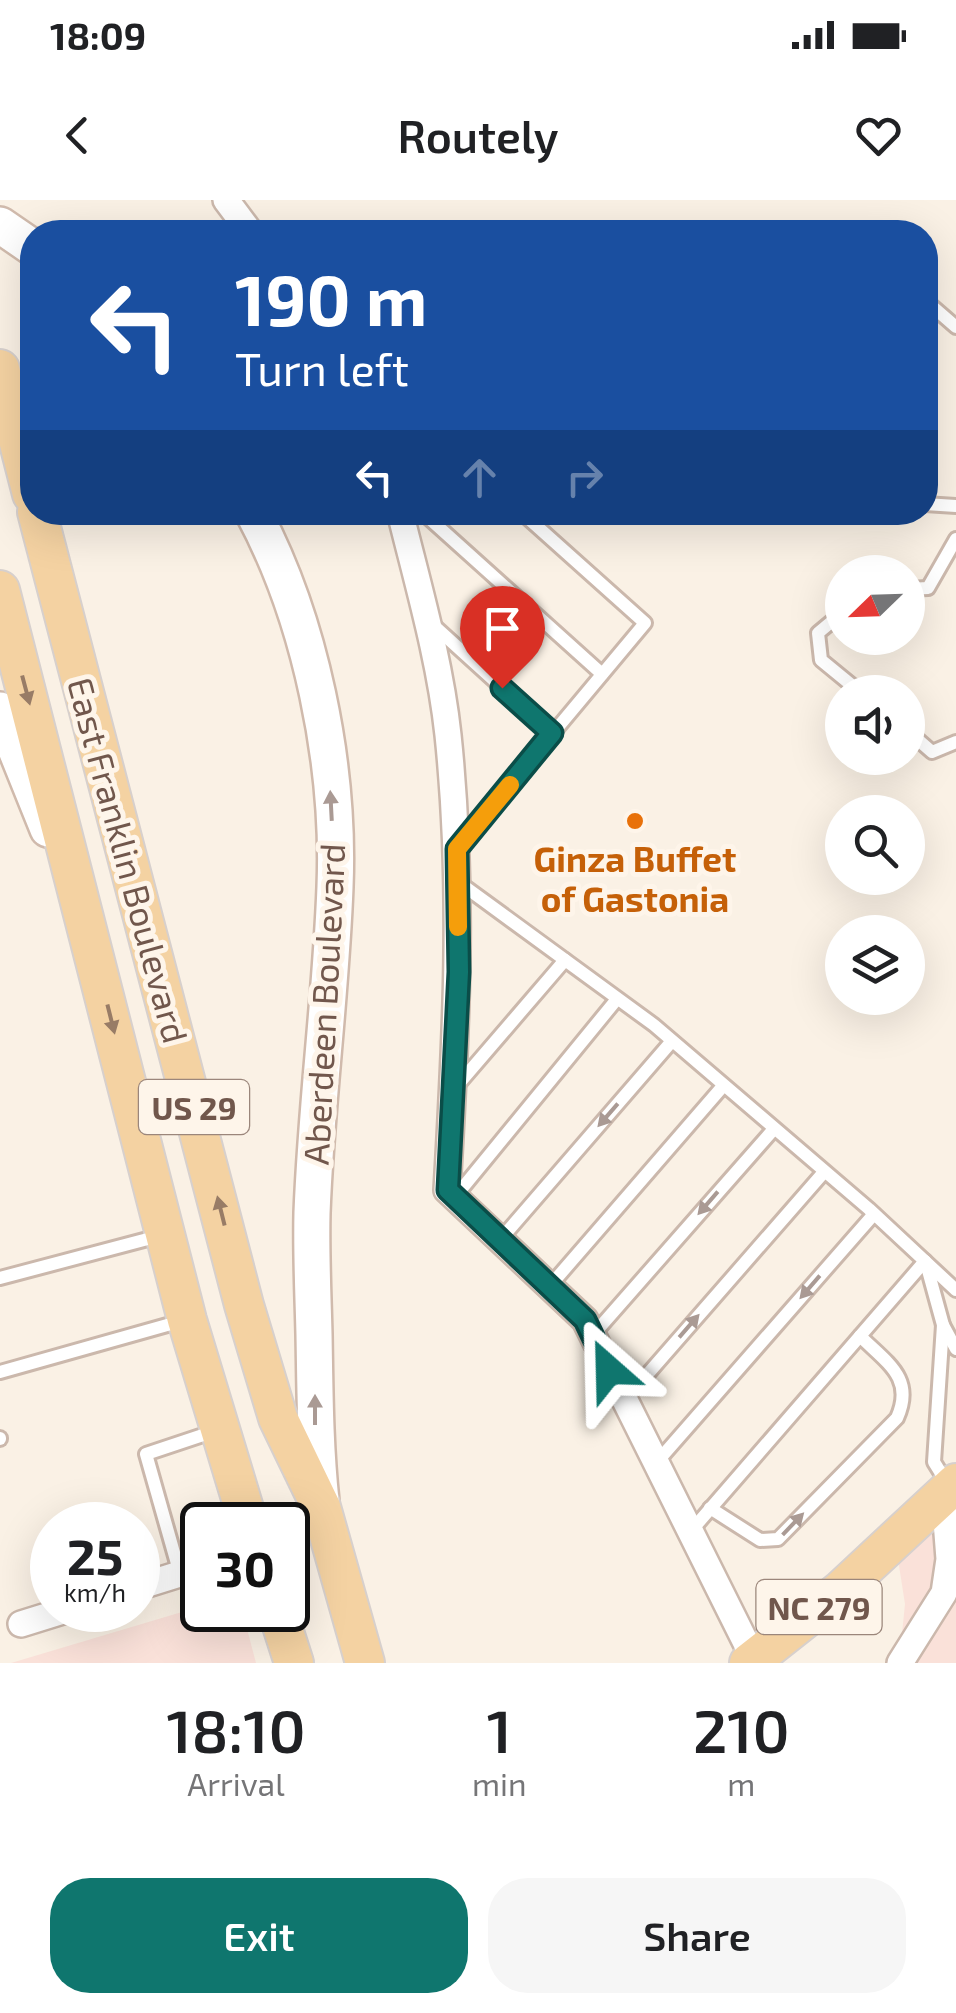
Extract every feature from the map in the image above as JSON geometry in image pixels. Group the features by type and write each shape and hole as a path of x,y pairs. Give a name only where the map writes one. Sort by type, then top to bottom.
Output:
{"main road":[{"path":"0,369 20,447"},
{"name":"East Franklin Boulevard","path":"40,525 244,1306 278,1418 321,1507 365,1663"},
{"name":"Aberdeen Boulevard","path":"260,525 292,603 320,701 330,786 335,883 312,1214 314,1444 321,1507"},
{"name":"East Franklin Boulevard","path":"0,590 187,1320 241,1502"},
{"path":"0,710 87,924"},
{"name":"NC 279","path":"753,1662 840,1590 950,1489"},
{"path":"283,1632 294,1663"}],"street":[{"path":"403,525 427,619 448,731 457,849 459,972 448,1190 585,1320 753,1662"},
{"path":"900,1663 944,1593 950,1489"},
{"path":"21,1624 30,1621"}],"lane":[{"path":"436,525 602,674"},
{"path":"457,849 644,623 535,525"},
{"path":"925,588 956,538"},
{"path":"427,619 552,733"},
{"path":"825,627 818,633 821,660 839,675"},
{"path":"925,746 932,752 956,742"},
{"path":"457,881 672,1041 874,1214 956,1290"},
{"path":"453,1091 565,960"},
{"path":"454,1196 618,998"},
{"path":"499,1240 672,1041"},
{"path":"549,1286 723,1086"},
{"path":"592,1335 773,1130"},
{"path":"624,1400 824,1172"},
{"path":"657,1462 874,1214"},
{"path":"0,1278 166,1234"},
{"path":"925,1261 942,1325 956,1348"},
{"path":"690,1531 925,1261"},
{"path":"0,1372 187,1320"},
{"path":"942,1325 934,1462 950,1489"},
{"path":"710,1508 760,1540 778,1539 897,1418 905,1399 900,1377 860,1336"},
{"path":"180,1542 146,1454 219,1430"}],"shaded area":[{"path":"956,1483 956,1663 899,1663 905,1604 895,1540"},
{"path":"180,1613 180,1632 248,1632 256,1663 11,1663 115,1632 160,1632 160,1619"}],"slow traffic":[{"path":"458,927 457,849 510,785"}],"place":[{"name":"Ginza Buffet of Gastonia","path":"635,821"}],"route":[{"path":"502,688 552,733 457,849 459,972 448,1190 585,1320 609,1370"}]}
